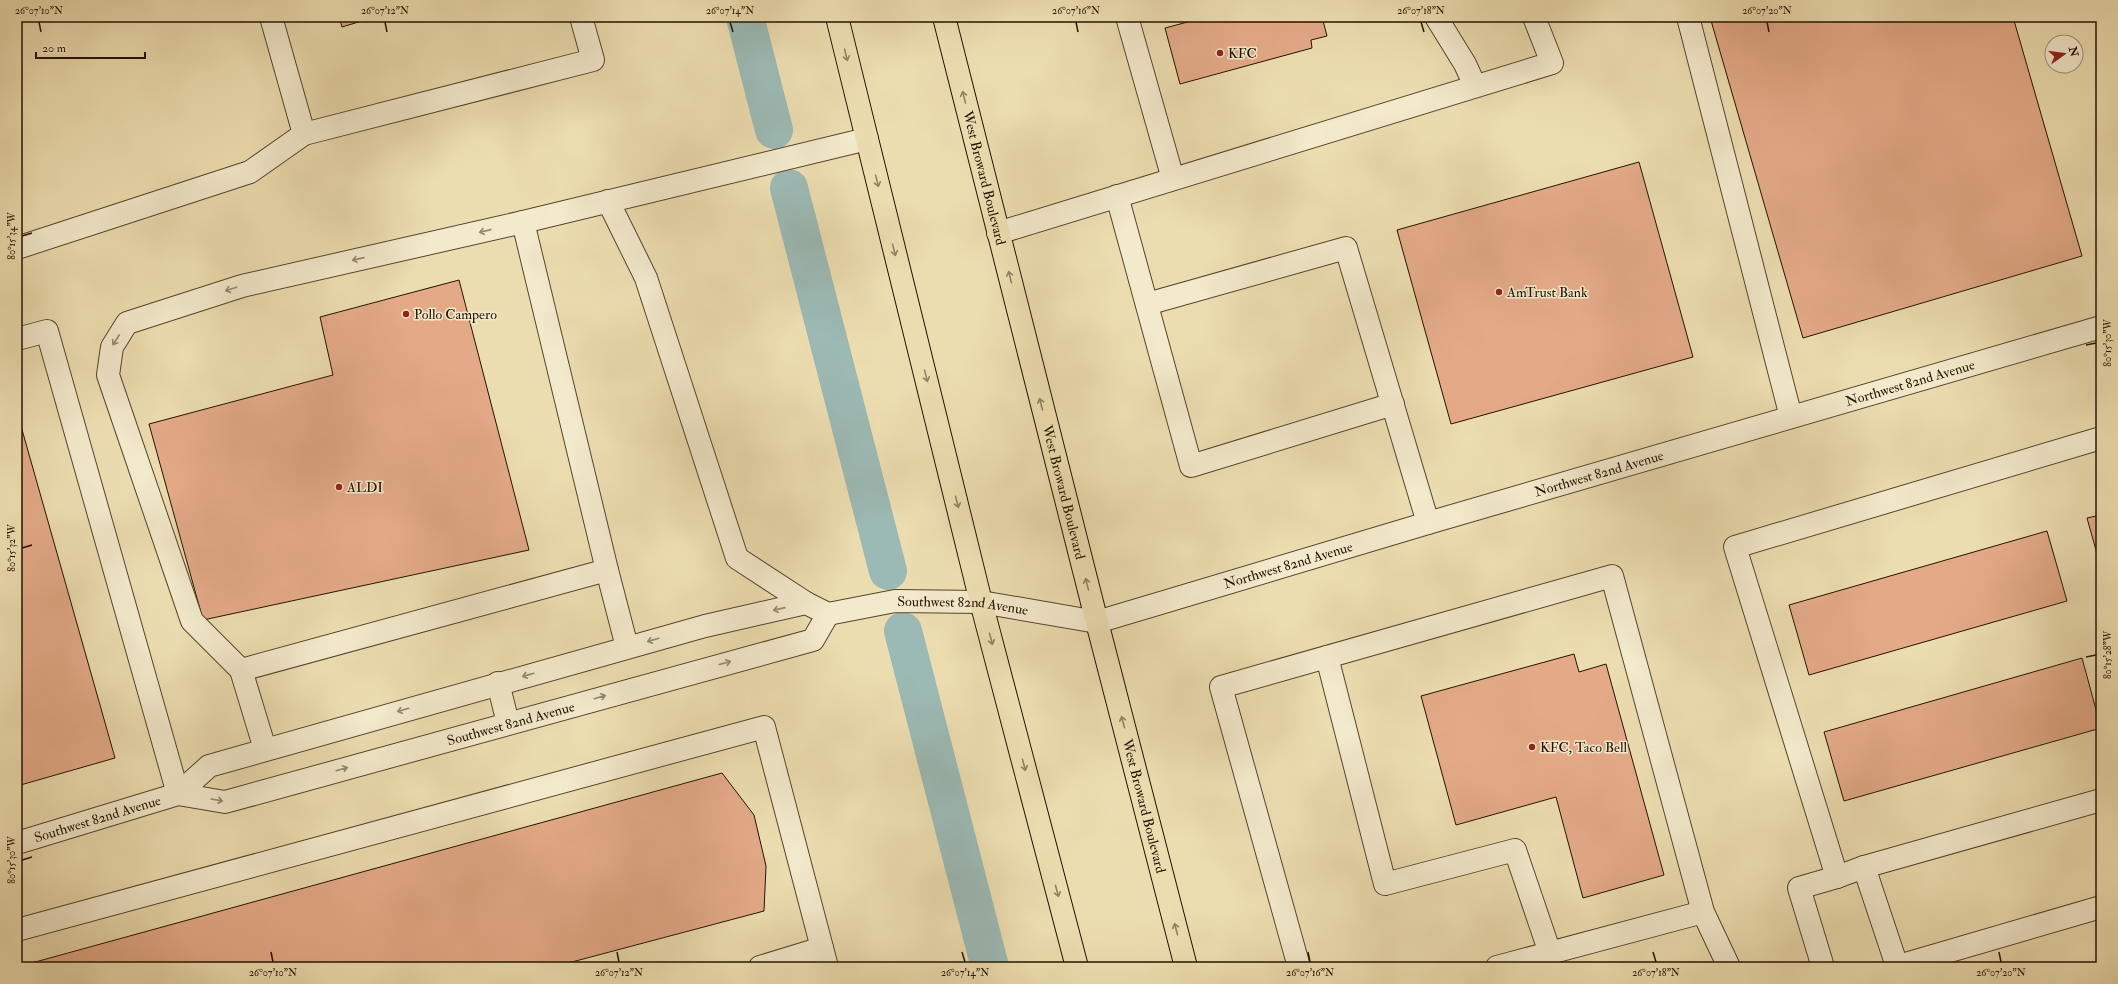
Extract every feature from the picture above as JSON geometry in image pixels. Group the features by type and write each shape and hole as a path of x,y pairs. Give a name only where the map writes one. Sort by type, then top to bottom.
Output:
{"main road":[{"path":"836,17 981,602 1077,967"},
{"name":"West Broward Boulevard","path":"944,17 1096,622 1186,967"}],"street":[{"path":"271,17 304,134"},
{"path":"17,248 250,172 304,134 593,60 582,17"},
{"path":"1127,17 1173,179"},
{"path":"1436,17 1465,64 1475,86"},
{"path":"998,233 1552,63 1534,17"},
{"path":"1688,17 1791,417"},
{"path":"265,749 241,670 192,621 108,374 112,347 128,323 242,286 523,222 867,139"},
{"path":"1117,196 1192,466 1393,404"},
{"path":"608,201 646,278 736,558 828,614"},
{"path":"523,222 627,647"},
{"path":"1147,304 1346,248 1428,523"},
{"name":"Northwest 82nd Avenue","path":"1096,622 1428,523 2101,327"},
{"path":"17,339 47,331 178,794"},
{"path":"1837,877 1735,547 2101,438"},
{"path":"241,670 607,570"},
{"path":"1299,967 1221,687 1612,576 1703,912 1729,967"},
{"name":"Southwest 82nd Avenue","path":"178,794 225,802 813,640 828,614 895,601 981,602 1096,622"},
{"name":"Southwest 82nd Avenue","path":"17,843 178,794 209,766 627,647 705,626 806,602"},
{"path":"1327,658 1385,884 1515,850 1550,953"},
{"path":"498,683 508,723"},
{"path":"17,930 764,727 824,958 760,967"},
{"path":"1822,967 1799,888 1837,877 1864,867 2101,800"},
{"path":"1864,867 1896,967 2101,907"},
{"path":"1497,967 1703,912"}],"building":[{"path":"339,17 375,17 342,27"},
{"path":"1194,17 1322,17 1327,36 1311,40 1312,48 1180,84 1165,28 1195,20"},
{"path":"1710,17 2013,17 2082,256 1803,338"},
{"path":"1639,162 1693,357 1451,424 1397,230"},
{"name":"ALDI","path":"459,280 529,550 203,620 149,424 333,375 320,317"},
{"path":"17,412 115,758 17,786"},
{"path":"2101,515 2101,568 2087,518"},
{"path":"2047,531 2067,601 1809,675 1789,605"},
{"name":"KFC, Taco Bell","path":"1574,654 1579,672 1606,664 1664,875 1583,898 1556,797 1456,825 1421,696"},
{"path":"2082,658 2101,728 1844,801 1824,732"},
{"path":"722,773 754,815 766,866 764,911 553,967 17,967"}],"waterway":[{"path":"745,17 774,130"},
{"path":"789,188 888,571"},
{"path":"903,631 990,967"}],"place":[{"name":"KFC","path":"1220,53"},
{"name":"AmTrust Bank","path":"1499,292"},
{"name":"Pollo Campero","path":"406,314"},
{"name":"ALDI","path":"339,487"},
{"name":"KFC, Taco Bell","path":"1532,747"}]}
